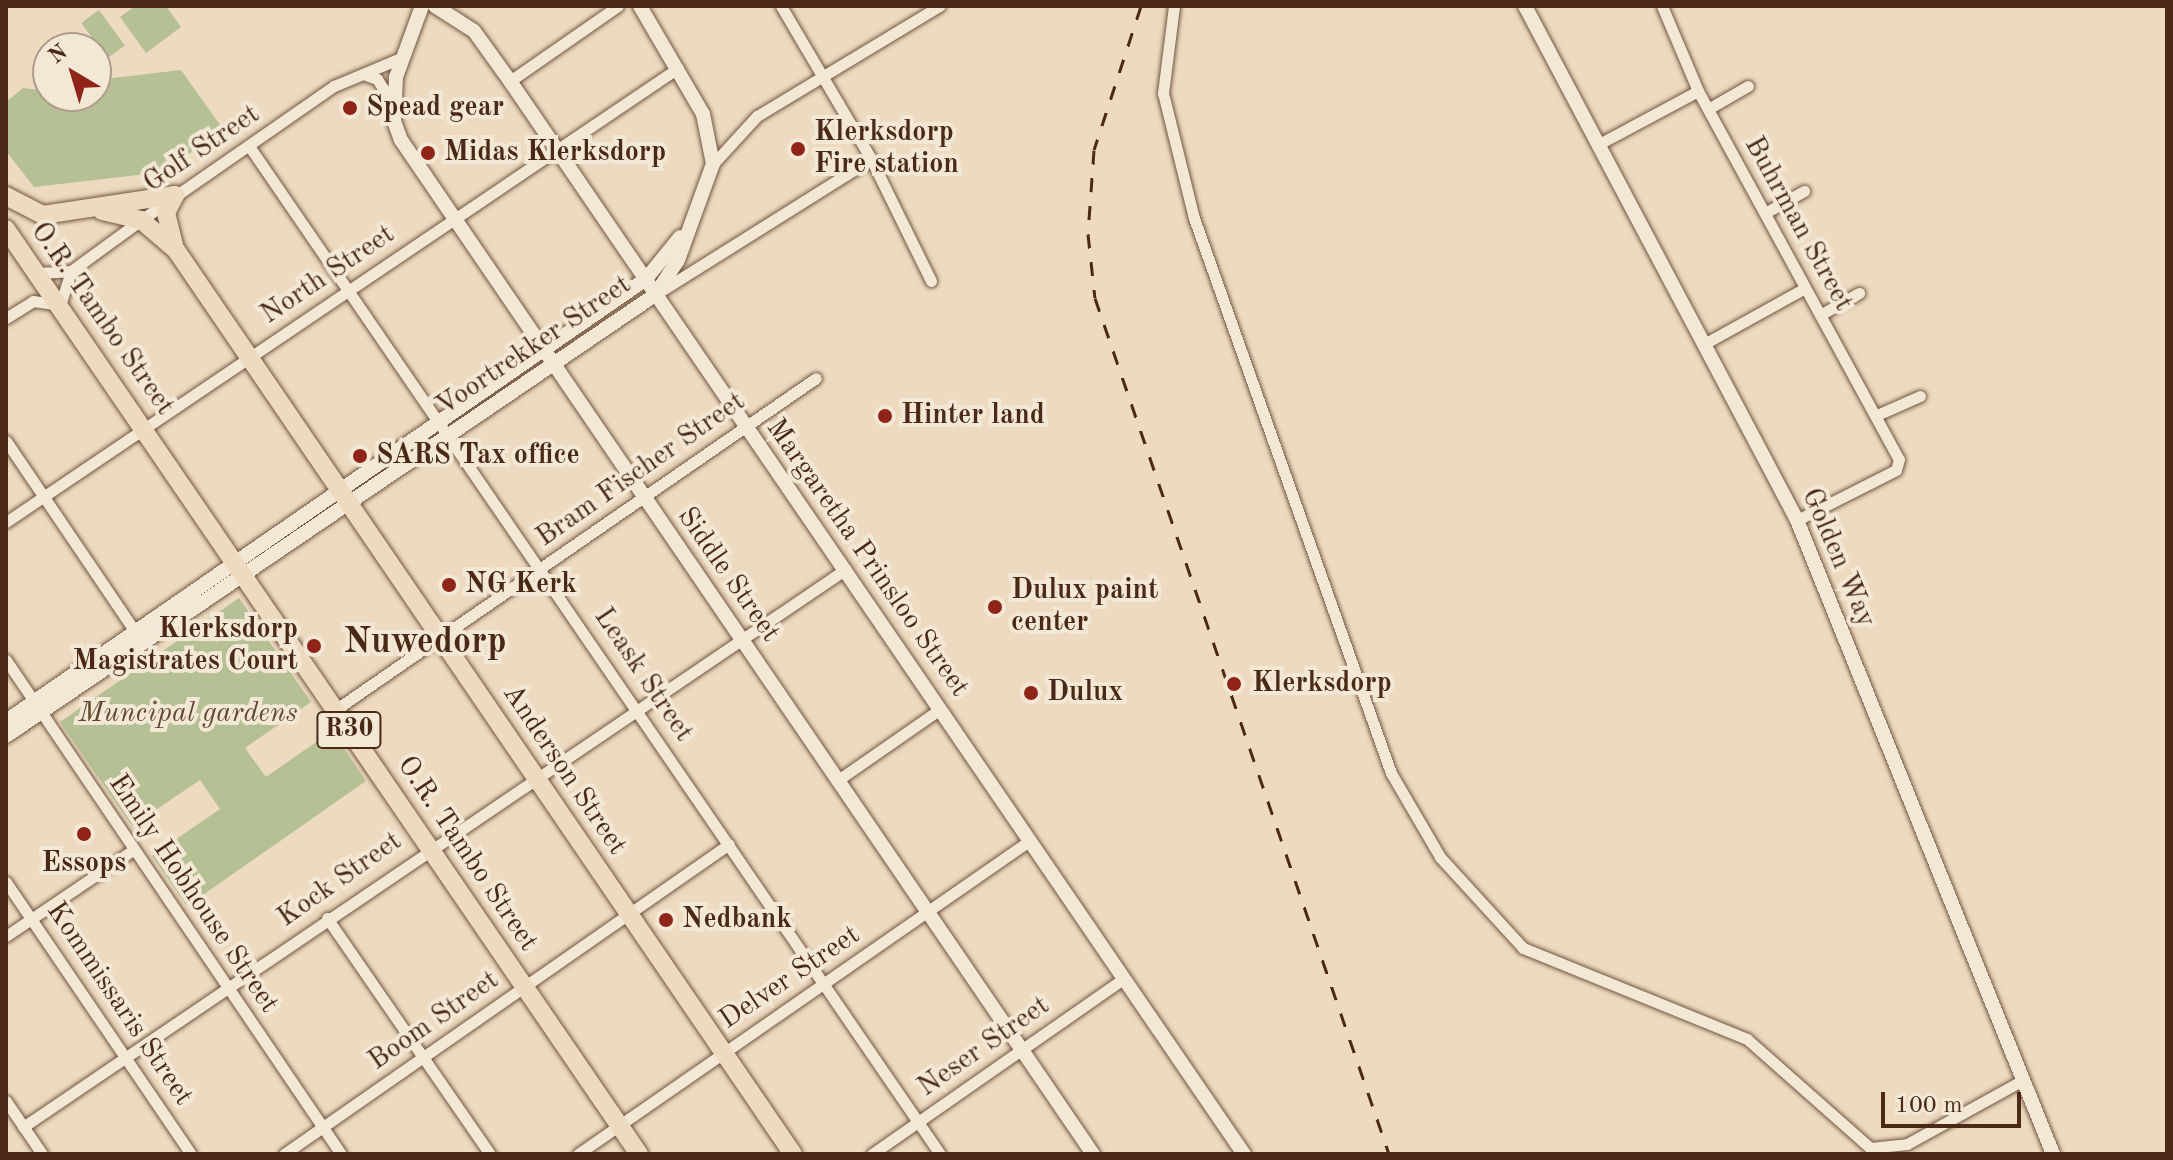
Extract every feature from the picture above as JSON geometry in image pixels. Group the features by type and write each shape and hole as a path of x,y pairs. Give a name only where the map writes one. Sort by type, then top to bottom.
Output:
{"main road":[{"path":"102,211 175,195"},
{"path":"175,195 166,223 176,250"},
{"name":"O.R. Tambo Street","path":"6,196 43,215 102,211"},
{"name":"Anderson Street","path":"102,211 141,220 176,250 793,1154"},
{"name":"O.R. Tambo Street","path":"6,229 639,1154"}],"street":[{"name":"Siddle Street","path":"422,6 403,57 393,104 401,140 1093,1154"},
{"name":"Margaretha Prinsloo Street","path":"435,6 474,31 510,81 1244,1154"},
{"path":"510,81 618,6"},
{"path":"640,6 703,114 713,164"},
{"path":"781,6 871,159 931,281"},
{"path":"1174,6 1163,93 1194,218 1391,773 1440,857 1523,948 1747,1039 1870,1148 1907,1144 2023,1080"},
{"name":"Golden Way","path":"1525,6 1797,520 2053,1154"},
{"name":"Buhrman Street","path":"1662,6 1698,91 1877,415 1900,463 1797,520"},
{"path":"655,295 678,260 687,227 713,164 757,116 931,8"},
{"name":"Golf Street","path":"71,271 334,86 403,57"},
{"name":"North Street","path":"6,522 678,68"},
{"path":"365,75 377,79 393,104"},
{"path":"1708,109 1748,86"},
{"path":"1599,144 1698,91"},
{"name":"Leask Street","path":"249,146 351,289 940,1154"},
{"path":"655,295 871,159"},
{"path":"1765,213 1804,191"},
{"name":"Voortrekker Street","path":"344,498 442,422 646,279 687,227"},
{"path":"6,318 33,301 60,305 71,271 37,273"},
{"path":"1704,344 1805,288"},
{"path":"1820,315 1859,293"},
{"name":"Voortrekker Street","path":"6,736 38,707 239,568 344,498 450,436 655,295"},
{"name":"Bram Fischer Street","path":"335,710 816,378"},
{"path":"1877,415 1920,396"},
{"path":"6,441 139,637"},
{"name":"Kock Street","path":"23,1127 429,848 846,569"},
{"name":"Emily Hobhouse Street","path":"6,660 341,1154"},
{"name":"Voortrekker Street","path":"6,721 38,707"},
{"path":"838,780 940,709"},
{"name":"Delver Street","path":"578,1154 1029,841"},
{"name":"Boom Street","path":"284,1154 729,844"},
{"path":"6,936 133,850"},
{"name":"Kommissaris Street","path":"6,882 191,1154"},
{"path":"327,918 490,1154"},
{"name":"Neser Street","path":"872,1154 1123,979"},
{"path":"6,1101 42,1154"}],"green space":[{"path":"135,6 166,6 181,27 146,53 120,17"},
{"path":"99,10 125,46 112,55 112,32 88,32 81,23"},
{"path":"181,70 223,129 164,172 34,187 6,151 6,102 23,88 32,89 32,112 112,112 112,78"},
{"name":"Muncipal gardens","path":"239,598 311,702 245,748 266,777 332,731 366,781 187,906 152,856 220,809 200,780 132,826 60,722"}],"railway":[{"path":"1141,6 1094,150 1088,234 1095,298 1389,1154"}],"place":[{"name":"Spead gear","path":"350,108"},
{"name":"Klerksdorp Fire station","path":"798,149"},
{"name":"Midas Klerksdorp","path":"428,153"},
{"name":"Hinter land","path":"885,416"},
{"name":"SARS Tax office","path":"360,456"},
{"name":"NG Kerk","path":"449,585"},
{"name":"Dulux paint center","path":"995,607"},
{"name":"Klerksdorp Magistrates Court","path":"314,646"},
{"name":"Klerksdorp","path":"1234,684"},
{"name":"Dulux","path":"1031,693"},
{"name":"Essops","path":"84,834"},
{"name":"Nedbank","path":"666,920"}],"district":[{"name":"Nuwedorp","path":"425,644"}]}
